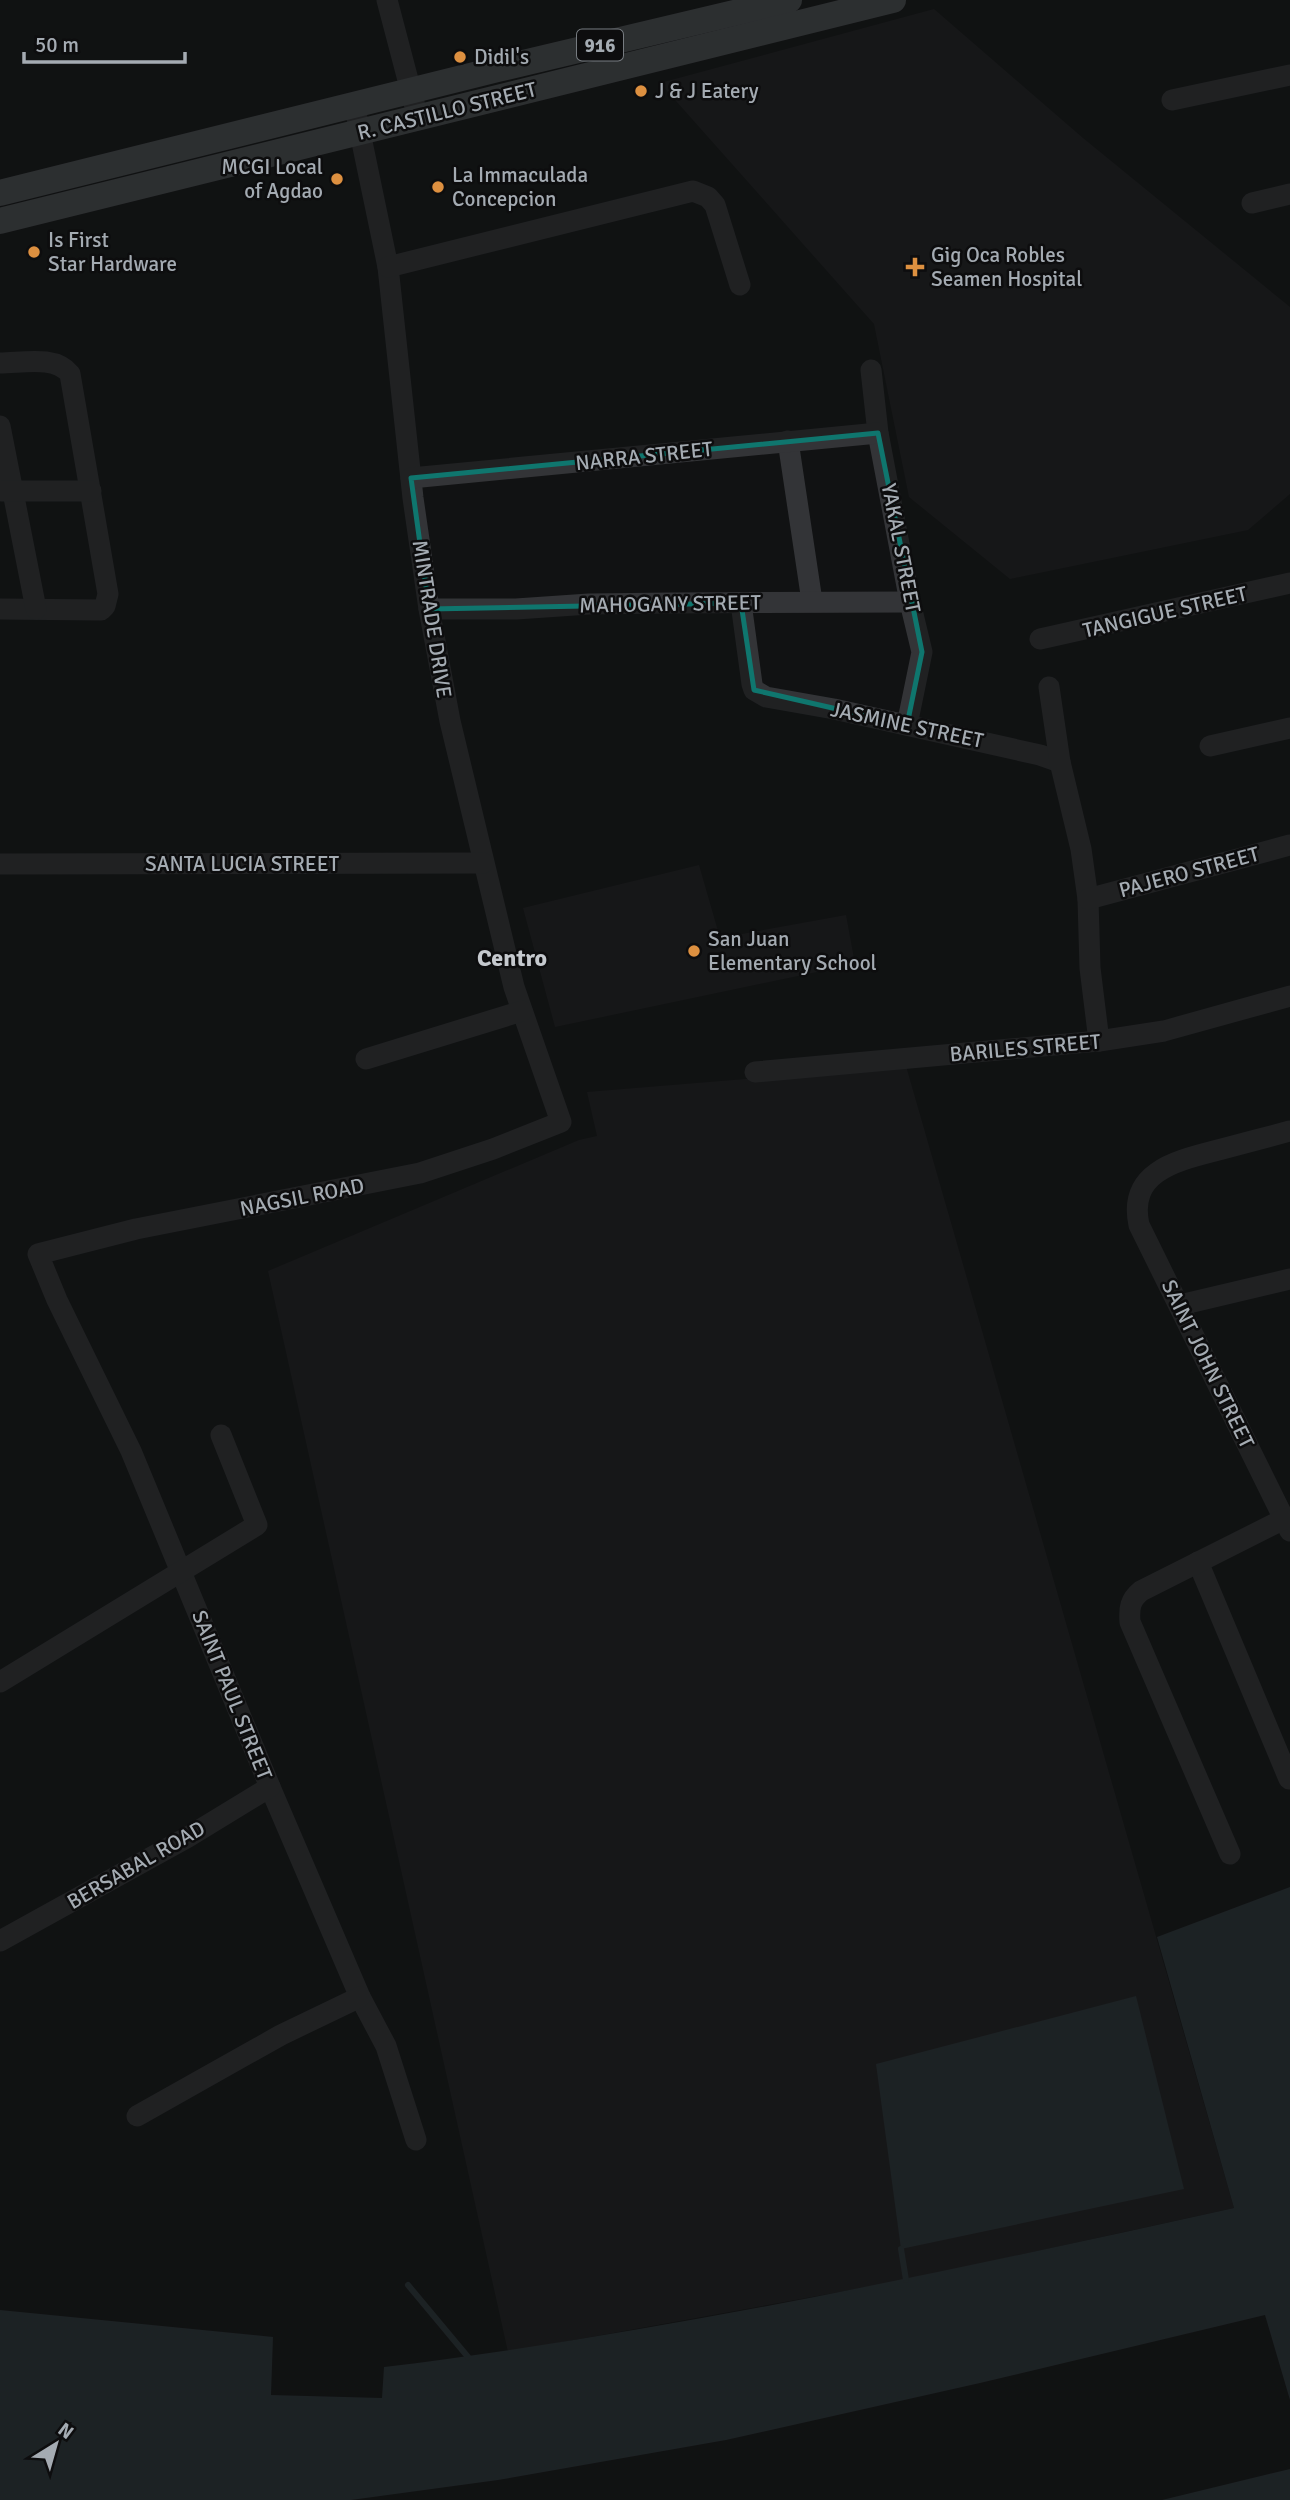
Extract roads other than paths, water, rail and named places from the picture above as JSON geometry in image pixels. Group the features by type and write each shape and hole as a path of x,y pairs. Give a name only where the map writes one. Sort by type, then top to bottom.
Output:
{"main road":[{"name":"R. CASTILLO STREET","path":"0,193 411,90 789,0"},
{"name":"R. CASTILLO STREET","path":"0,221 893,0"}],"street":[{"path":"387,0 418,118"},
{"path":"1172,100 1290,75"},
{"name":"MINTRADE DRIVE","path":"355,104 388,267 411,478 429,610 450,721 514,987 561,1122"},
{"path":"388,267 693,191 708,197 715,205 740,285"},
{"path":"1252,203 1290,194"},
{"path":"0,363 54,363 64,366 70,374 108,594 101,610 0,609"},
{"name":"YAKAL STREET","path":"871,370 878,433 922,652 907,725"},
{"path":"0,426 7,492 36,609"},
{"name":"NARRA STREET","path":"411,478 878,433"},
{"path":"788,441 812,601"},
{"path":"7,492 91,491"},
{"name":"TANGIGUE STREET","path":"1040,639 1290,583"},
{"name":"MAHOGANY STREET","path":"429,610 643,603 910,602"},
{"name":"JASMINE STREET","path":"741,603 754,690 766,697 907,725 1040,755 1060,762"},
{"path":"1049,687 1060,762 1081,849 1088,899 1090,968 1099,1041"},
{"path":"1210,746 1290,728"},
{"name":"PAJERO STREET","path":"1088,899 1290,845"},
{"name":"SANTA LUCIA STREET","path":"0,864 483,863"},
{"name":"BARILES STREET","path":"755,1072 1099,1041 1164,1031 1290,996"},
{"path":"366,1059 522,1011"},
{"name":"NAGSIL ROAD","path":"38,1254 136,1229 420,1173 493,1149 561,1122"},
{"name":"SAINT JOHN STREET","path":"1287,1525 1139,1225 1136,1210 1139,1195 1149,1180 1172,1163 1290,1131"},
{"name":"SAINT PAUL STREET","path":"38,1254 57,1300 131,1451 270,1787 360,1997 386,2046 416,2140"},
{"path":"1180,1305 1290,1279"},
{"path":"0,1682 257,1525 221,1435"},
{"path":"1230,1854 1130,1622 1129,1609 1134,1597 1141,1591 1198,1562 1287,1525"},
{"path":"1198,1562 1289,1779"},
{"name":"BERSABAL ROAD","path":"0,1941 188,1837 270,1787"},
{"path":"137,2116 281,2035 360,1997"}],"waterway":[{"path":"901,2249 906,2280"},
{"path":"408,2285 468,2357"}],"place":[{"name":"Didil's","path":"460,57"},
{"name":"J & J Eatery","path":"641,91"},
{"name":"MCGI Local of Agdao","path":"337,179"},
{"name":"La Immaculada Concepcion","path":"438,187"},
{"name":"Is First Star Hardware","path":"34,252"},
{"name":"Gig Oca Robles Seamen Hospital","path":"915,267"},
{"name":"San Juan Elementary School","path":"694,951"}],"district":[{"name":"Centro","path":"512,958"}]}
